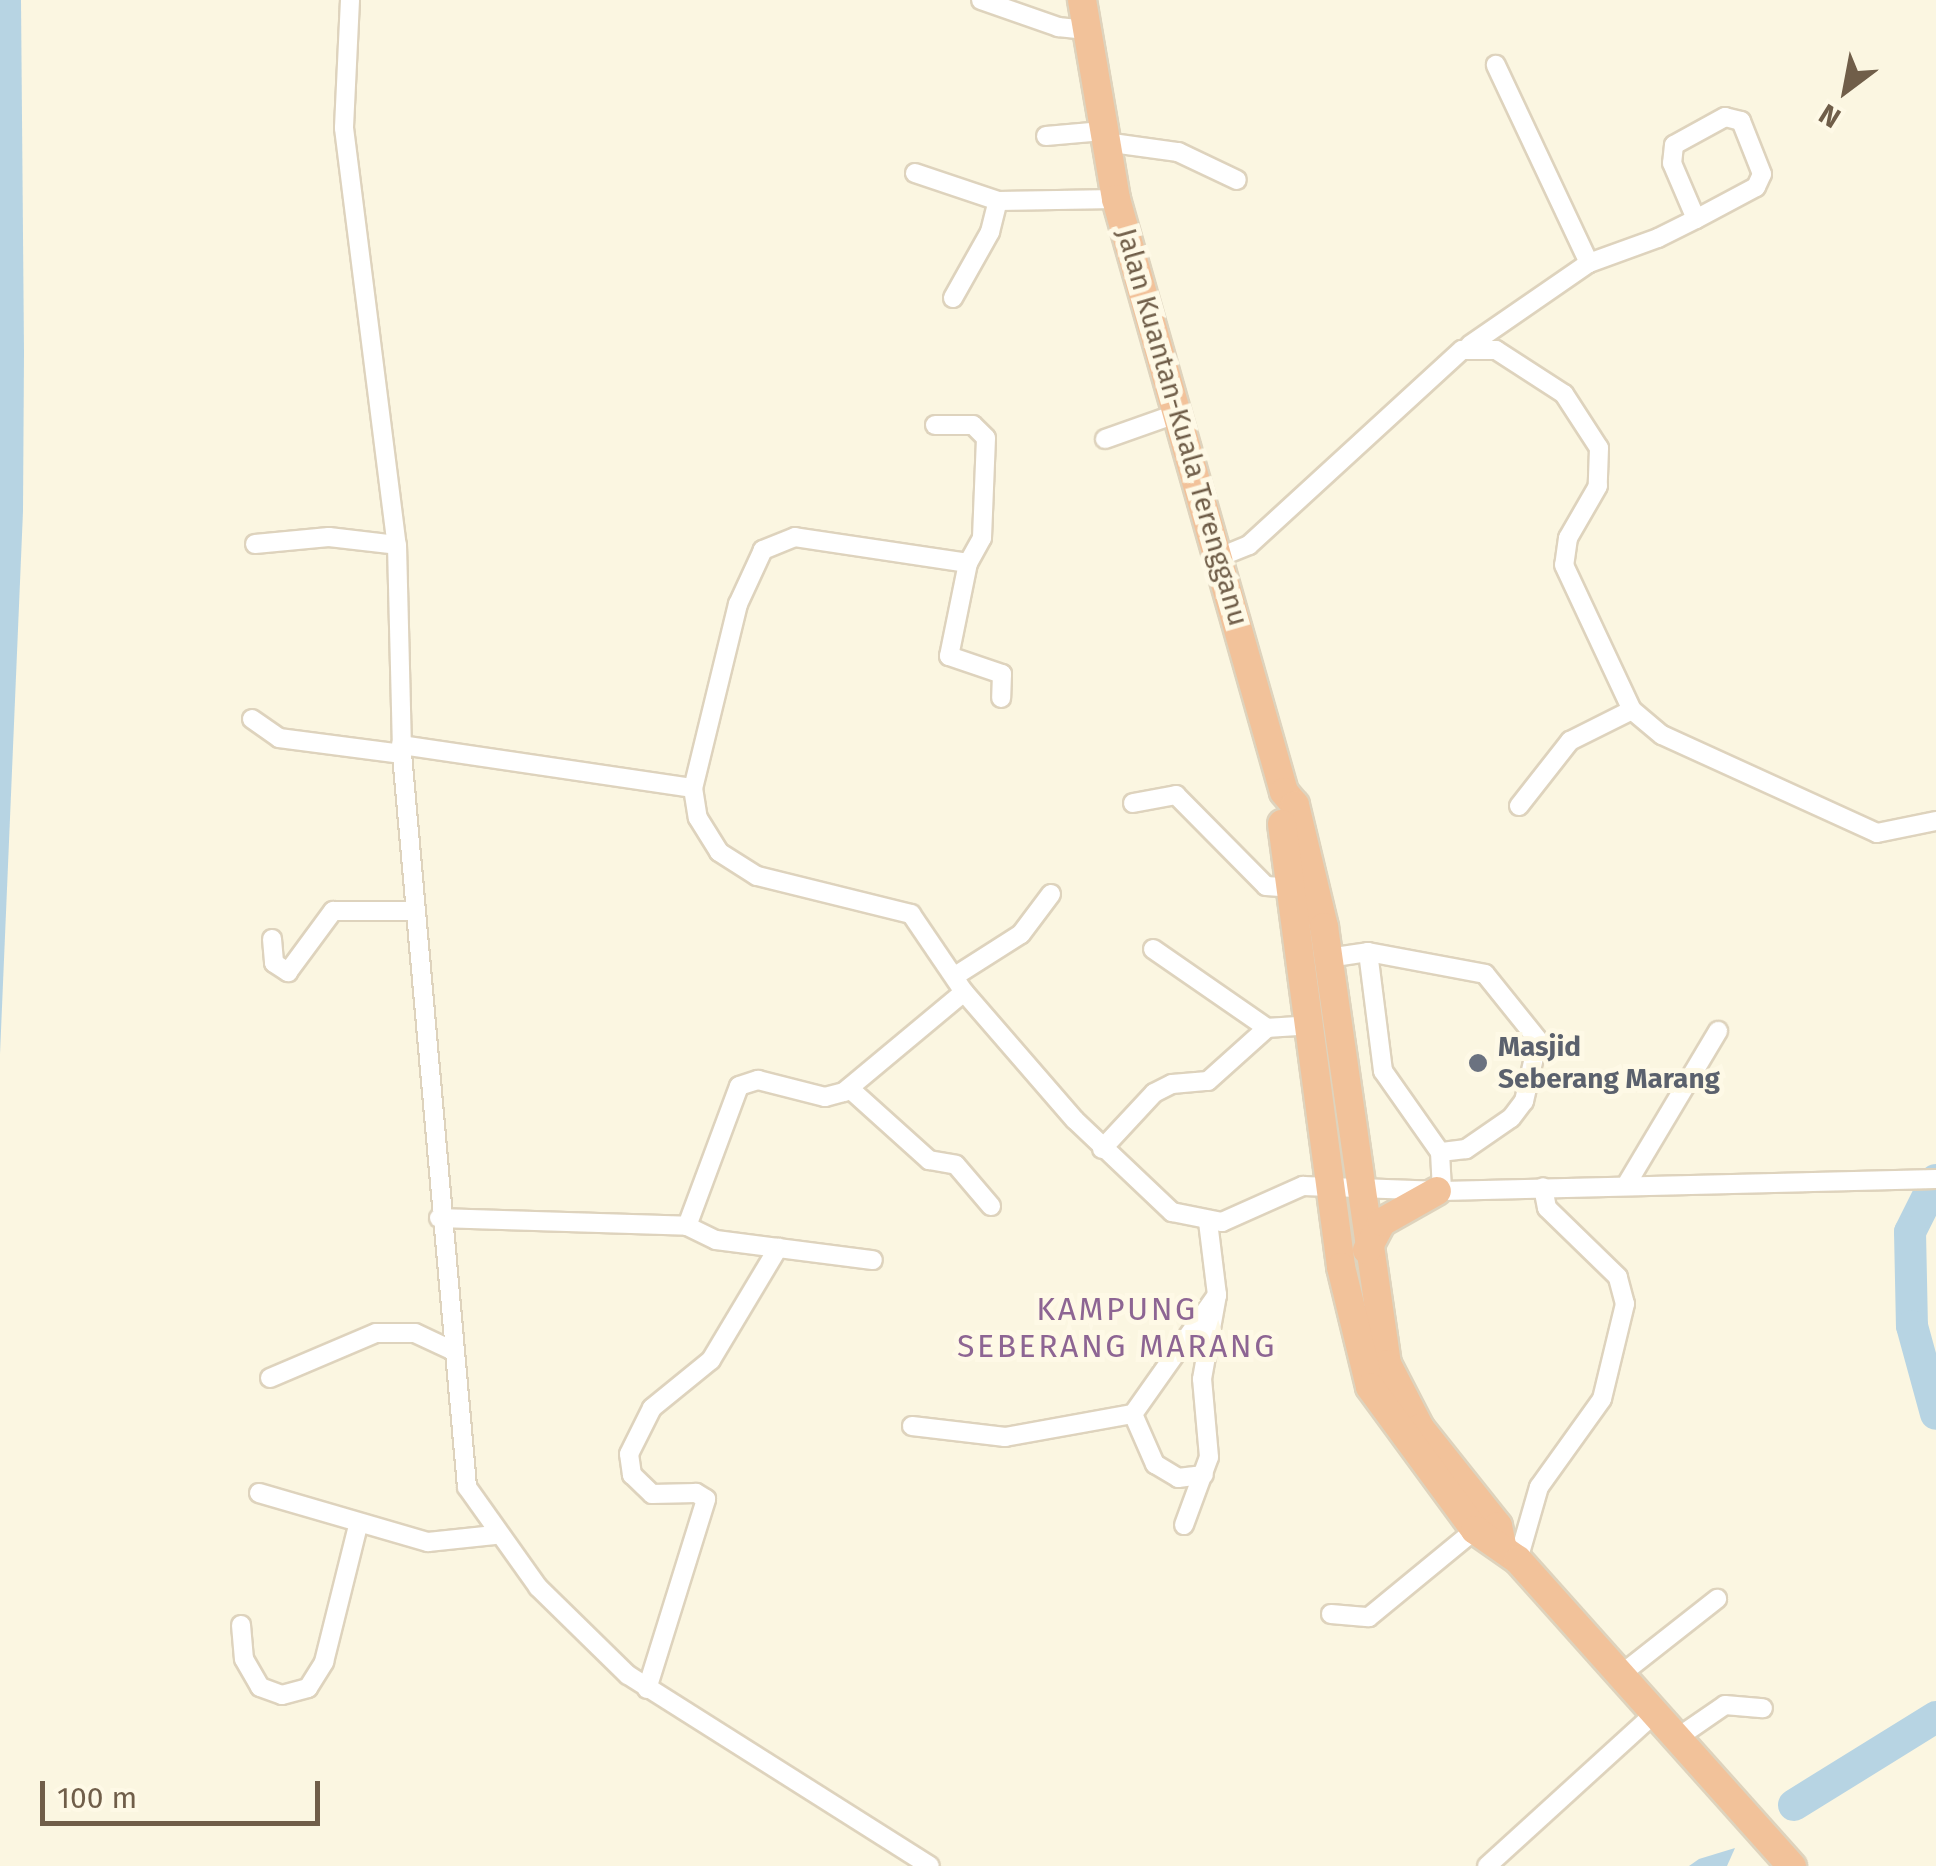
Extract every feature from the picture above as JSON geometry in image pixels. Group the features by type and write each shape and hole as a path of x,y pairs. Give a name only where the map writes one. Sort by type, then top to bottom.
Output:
{"highway":[{"name":"Jalan Kuantan-Kuala Terengganu","path":"1082,0 1116,199 1173,414 1222,556 1284,792 1296,804 1348,1076 1378,1328 1400,1395 1498,1526 1510,1552"},
{"name":"Jalan Kuantan-Kuala Terengganu","path":"1284,792 1279,806 1332,1188 1366,1378 1383,1413 1475,1530 1510,1552 1792,1866"},
{"path":"1367,1250 1382,1222 1439,1190"}],"street":[{"path":"350,0 344,128 397,545 402,749 460,1467 495,1536 579,1630 647,1688 930,1866"},
{"path":"982,0 1058,28 1087,30"},
{"path":"1496,65 1590,263"},
{"path":"1222,556 1249,545 1466,348 1590,263 1696,219 1760,182 1742,121 1725,117 1674,145 1672,163 1696,219"},
{"path":"1046,136 1104,137 1178,152 1237,180"},
{"path":"914,174 998,201 1116,199"},
{"path":"953,298 990,232 998,201"},
{"path":"1466,348 1496,350 1542,376 1592,432 1602,475 1568,538 1564,565 1632,710 1662,736 1877,833 1936,821"},
{"path":"1104,439 1173,414"},
{"path":"934,425 972,425 986,438 982,538 968,563 948,656 1002,674 1000,698"},
{"path":"255,544 328,536 397,545"},
{"path":"968,563 795,537 771,543 738,604 693,788 706,839 734,864 771,882 906,909 959,984 1102,1148 1172,1212 1208,1222 1236,1216 1284,1190 1936,1179"},
{"path":"1519,806 1570,741 1632,710"},
{"path":"252,719 279,738 402,749 693,788"},
{"path":"1133,802 1176,796 1266,886 1292,888"},
{"path":"687,1226 738,1086 758,1080 825,1097 849,1088 959,984 1021,934 1051,894"},
{"path":"272,939 274,963 288,972 332,911 415,911"},
{"path":"1153,949 1267,1028"},
{"path":"1368,952 1383,1071 1440,1152 1439,1190"},
{"path":"1328,958 1368,952 1485,974 1538,1040 1524,1100 1511,1118 1466,1149 1440,1152"},
{"path":"1102,1148 1154,1093 1172,1084 1208,1081 1267,1028 1312,1024"},
{"path":"1628,1182 1718,1031"},
{"path":"1348,1076 1383,1071"},
{"path":"849,1088 929,1160 956,1165 991,1206"},
{"path":"1510,1552 1539,1488 1602,1398 1626,1304 1618,1276 1547,1208 1543,1188"},
{"path":"440,1218 687,1226 716,1240 873,1260"},
{"path":"1184,1525 1204,1475 1209,1441 1202,1379 1217,1296 1208,1222"},
{"path":"647,1688 706,1500 696,1493 652,1494 632,1475 629,1454 652,1408 711,1360 778,1248"},
{"path":"912,1426 1006,1437 1132,1414 1217,1296"},
{"path":"270,1378 376,1333 415,1333 448,1319"},
{"path":"415,1333 450,1349"},
{"path":"1132,1414 1155,1464 1178,1478 1204,1475"},
{"path":"259,1494 358,1526 446,1544 495,1536"},
{"path":"242,1625 244,1659 260,1687 282,1696 308,1688 324,1662 358,1526"},
{"path":"1331,1614 1369,1617 1475,1530"},
{"path":"1619,1676 1718,1599"},
{"path":"1677,1738 1725,1705 1763,1708"},
{"path":"1487,1866 1655,1714"}],"water":[{"path":"0,0 21,0 24,353 23,511 0,1054"},
{"path":"1735,1848 1727,1866 1689,1866 1699,1859"}],"waterway":[{"path":"1936,1180 1910,1232 1912,1326 1936,1414"},
{"path":"1794,1805 1936,1717"}],"place":[{"name":"Masjid Seberang Marang","path":"1478,1063"}],"district":[{"name":"KAMPUNG SEBERANG MARANG","path":"1117,1328"}]}
